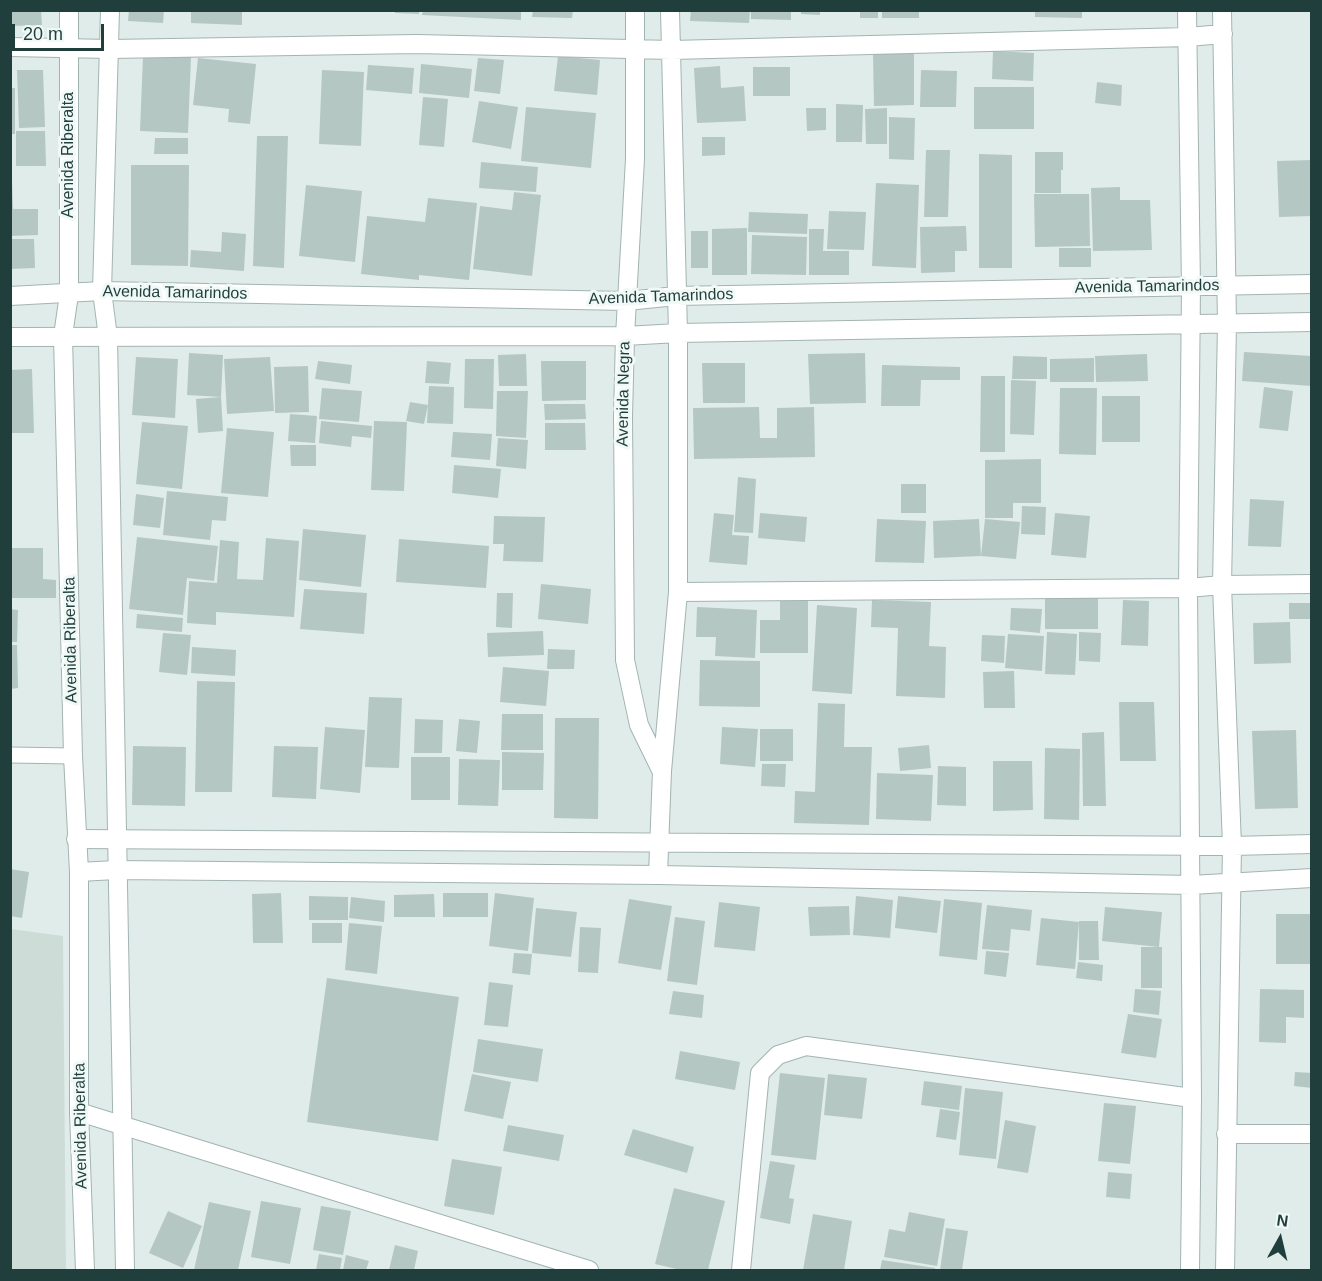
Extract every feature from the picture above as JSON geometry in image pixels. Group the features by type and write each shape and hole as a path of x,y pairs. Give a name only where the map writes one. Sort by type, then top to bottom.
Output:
{"street":[{"name":"Avenida Riberalta","path":"69,10 69,294 63,336 73,756 79,872 79,1112 85,1270"},
{"path":"110,10 102,291 108,337 124,1270"},
{"name":"Avenida Negra","path":"635,10 635,159 623,416 625,660 639,725 662,771"},
{"name":"Avenida Negra","path":"658,875 662,771 678,592 678,333 670,10"},
{"path":"1187,10 1191,287 1188,588 1192,1098 1190,1270"},
{"path":"1222,10 1227,324 1222,585 1232,846 1225,1270"},
{"path":"10,47 110,49 417,44 672,50 1188,37 1223,34"},
{"name":"Avenida Tamarindos","path":"10,296 102,291 627,300 676,296 1311,284"},
{"path":"10,337 625,336 678,333 1311,322"},
{"path":"678,592 1188,588 1222,585 1311,584"},
{"path":"76,839 1190,846 1311,844"},
{"path":"79,872 116,870 658,875 1191,885 1311,878"},
{"path":"741,1270 760,1073 778,1055 806,1046 1192,1098"},
{"path":"79,1112 589,1270"},
{"path":"1226,1134 1311,1134"}],"lane":[{"path":"10,755 73,756"}],"shaded area":[{"path":"11,929 63,936 66,1270 11,1270"}],"building":[{"path":"10,10 41,10 42,25 10,26"},
{"path":"129,10 164,10 163,23 128,21"},
{"path":"191,10 242,10 242,25 191,23"},
{"path":"395,10 419,10 419,14 395,13"},
{"path":"423,10 521,10 521,20 422,15"},
{"path":"533,10 573,10 572,18 532,17"},
{"path":"691,10 750,10 749,23 690,21"},
{"path":"751,10 791,10 791,20 751,19"},
{"path":"801,10 820,10 820,15 801,14"},
{"path":"860,10 878,10 878,18 860,18"},
{"path":"882,10 919,10 919,18 882,18"},
{"path":"1035,10 1082,10 1082,18 1035,17"},
{"path":"993,51 1034,53 1033,81 992,79"},
{"path":"873,54 914,54 914,105 874,106"},
{"path":"143,56 191,57 188,133 140,131"},
{"path":"558,56 600,60 597,95 554,91"},
{"path":"198,58 256,64 250,124 228,122 229,109 193,105"},
{"path":"478,58 504,60 500,94 474,91"},
{"path":"421,64 472,69 469,98 419,93"},
{"path":"368,65 414,68 412,94 366,90"},
{"path":"720,66 721,88 744,86 746,121 697,123 694,68"},
{"path":"753,67 790,67 790,96 753,96"},
{"path":"17,70 43,70 45,127 19,128"},
{"path":"322,70 364,72 361,146 319,144"},
{"path":"921,70 957,71 956,107 920,107"},
{"path":"1097,82 1122,85 1121,106 1095,103"},
{"path":"974,87 1034,87 1034,129 974,129"},
{"path":"10,88 15,88 15,134 10,134"},
{"path":"423,97 448,99 444,147 419,145"},
{"path":"479,101 518,107 511,149 472,142"},
{"path":"836,104 863,105 862,142 836,142"},
{"path":"526,107 596,113 591,168 521,161"},
{"path":"806,108 826,108 826,130 807,131"},
{"path":"887,108 887,144 866,144 865,109"},
{"path":"889,117 915,118 914,160 889,159"},
{"path":"16,131 45,131 46,166 16,166"},
{"path":"257,136 288,136 284,268 253,266"},
{"path":"702,137 725,137 725,155 702,156"},
{"path":"155,138 188,138 188,154 154,154"},
{"path":"926,150 950,150 948,217 924,217"},
{"path":"1035,152 1063,152 1061,193 1035,193"},
{"path":"979,154 1012,155 1012,268 979,268"},
{"path":"1312,160 1312,216 1279,217 1277,161"},
{"path":"481,162 538,167 536,192 479,188"},
{"path":"131,165 189,165 188,266 131,265"},
{"path":"10,180 12,180 13,209 38,209 38,235 10,236"},
{"path":"876,183 919,185 916,268 872,266"},
{"path":"306,185 362,191 355,262 299,256"},
{"path":"1120,187 1120,200 1150,200 1152,250 1093,251 1091,188"},
{"path":"514,192 541,195 532,276 473,269 480,206 512,210"},
{"path":"1034,194 1089,194 1090,246 1035,247"},
{"path":"428,198 477,203 469,280 419,275 419,280 361,274 367,216 425,222"},
{"path":"829,211 866,212 864,250 827,249"},
{"path":"749,212 808,214 807,234 748,232"},
{"path":"966,226 967,251 955,251 955,272 921,273 920,227"},
{"path":"747,228 747,275 712,275 712,229"},
{"path":"809,229 824,229 823,251 849,251 849,275 809,275"},
{"path":"691,231 708,231 708,268 691,268"},
{"path":"222,232 246,234 244,271 190,267 191,250 221,252"},
{"path":"752,235 807,237 806,275 751,274"},
{"path":"10,239 34,239 35,268 10,269"},
{"path":"1059,248 1091,248 1091,267 1059,267"},
{"path":"1244,352 1312,356 1312,386 1242,381"},
{"path":"189,353 223,355 221,397 187,395"},
{"path":"865,353 866,403 810,404 808,354"},
{"path":"526,354 527,386 499,386 498,355"},
{"path":"1147,354 1148,381 1096,382 1095,356"},
{"path":"1013,356 1047,357 1047,379 1012,379"},
{"path":"136,357 178,359 175,418 132,415"},
{"path":"270,357 274,411 227,414 224,359"},
{"path":"1094,358 1094,382 1050,382 1050,359"},
{"path":"465,359 494,359 493,409 464,408"},
{"path":"318,361 352,365 350,384 315,379"},
{"path":"427,361 451,363 449,384 425,383"},
{"path":"541,361 586,361 586,400 542,401"},
{"path":"702,363 745,363 745,403 703,403"},
{"path":"882,365 960,367 960,380 921,380 920,406 881,406"},
{"path":"308,366 309,412 275,413 274,367"},
{"path":"32,369 34,433 10,433 10,370"},
{"path":"981,376 1005,376 1005,452 980,452"},
{"path":"1011,380 1036,381 1034,435 1010,434"},
{"path":"429,386 454,387 453,424 427,423"},
{"path":"1264,387 1293,391 1288,431 1259,428"},
{"path":"322,388 362,391 359,422 319,419"},
{"path":"1060,388 1097,388 1096,455 1059,454"},
{"path":"497,391 528,391 526,438 496,436"},
{"path":"1102,396 1140,396 1140,442 1102,442"},
{"path":"221,397 223,431 198,433 196,399"},
{"path":"410,402 428,405 424,424 406,421"},
{"path":"544,404 585,404 586,419 545,420"},
{"path":"759,407 760,438 777,438 777,408 814,407 815,457 694,459 693,408"},
{"path":"290,414 317,416 315,443 288,441"},
{"path":"321,421 372,426 371,438 352,436 351,447 319,443"},
{"path":"374,421 407,422 404,491 371,490"},
{"path":"142,422 188,426 182,489 136,484"},
{"path":"545,423 585,423 586,450 545,450"},
{"path":"227,428 274,432 268,497 221,493"},
{"path":"453,432 492,434 490,460 451,457"},
{"path":"498,438 528,440 526,469 496,466"},
{"path":"290,445 316,445 316,466 291,466"},
{"path":"1041,459 1041,503 1013,503 1013,518 985,518 985,460"},
{"path":"454,465 501,469 498,498 452,493"},
{"path":"738,477 756,479 753,533 734,532"},
{"path":"901,484 926,484 926,513 901,513"},
{"path":"167,491 228,497 226,521 212,520 210,540 163,535"},
{"path":"136,494 164,498 160,528 133,525"},
{"path":"1250,499 1284,501 1281,547 1248,546"},
{"path":"1022,506 1046,507 1045,535 1021,534"},
{"path":"714,513 734,515 732,535 749,536 747,565 709,562"},
{"path":"760,513 807,517 805,542 758,538"},
{"path":"1055,513 1090,516 1086,558 1051,555"},
{"path":"494,516 545,517 543,562 503,561 504,544 493,544"},
{"path":"877,519 926,521 924,563 875,562"},
{"path":"979,519 981,556 934,558 933,521"},
{"path":"985,519 1020,522 1016,559 981,556"},
{"path":"303,529 366,535 361,587 299,580"},
{"path":"137,537 218,546 214,581 187,578 183,615 129,609"},
{"path":"266,538 299,541 294,617 216,612 216,625 187,623 189,581 217,583 220,540 239,542 237,579 263,580"},
{"path":"399,539 489,546 486,588 396,582"},
{"path":"10,548 43,548 43,579 56,580 56,598 10,598"},
{"path":"541,584 591,589 588,624 538,619"},
{"path":"304,589 367,593 364,634 300,629"},
{"path":"497,593 513,593 512,628 496,627"},
{"path":"1098,597 1098,629 1045,629 1045,598"},
{"path":"872,600 931,602 929,646 946,647 945,698 896,696 898,628 871,627"},
{"path":"1123,600 1149,601 1148,646 1121,645"},
{"path":"780,601 808,601 808,653 760,653 760,620 780,620"},
{"path":"1289,603 1312,603 1312,619 1289,619"},
{"path":"817,605 857,608 852,694 812,691"},
{"path":"697,607 757,610 755,658 715,656 716,637 696,637"},
{"path":"1011,608 1042,609 1040,633 1010,630"},
{"path":"10,609 18,610 17,642 10,642"},
{"path":"137,614 183,618 182,632 136,628"},
{"path":"1290,622 1291,663 1254,664 1253,623"},
{"path":"543,631 544,655 488,657 487,633"},
{"path":"1047,632 1077,634 1075,675 1045,674"},
{"path":"1079,632 1101,633 1100,662 1079,661"},
{"path":"163,633 191,635 187,675 159,672"},
{"path":"1008,634 1044,636 1042,671 1005,668"},
{"path":"982,635 1005,636 1004,663 981,661"},
{"path":"10,645 17,645 18,688 10,689"},
{"path":"192,647 236,650 235,676 191,673"},
{"path":"548,649 575,650 574,669 547,669"},
{"path":"700,660 760,661 760,707 699,706"},
{"path":"503,667 549,671 546,706 500,702"},
{"path":"1014,671 1015,708 984,708 983,672"},
{"path":"197,681 235,682 232,792 195,792"},
{"path":"369,697 402,698 399,768 365,767"},
{"path":"1119,702 1154,702 1156,761 1120,761"},
{"path":"818,703 845,704 844,747 872,747 869,825 794,823 795,791 815,792"},
{"path":"502,714 543,714 543,750 501,750"},
{"path":"555,718 599,718 598,819 554,818"},
{"path":"415,719 443,720 442,753 414,753"},
{"path":"459,719 480,721 477,753 456,751"},
{"path":"325,727 365,730 360,793 320,789"},
{"path":"722,727 758,729 755,767 720,764"},
{"path":"760,729 793,729 793,761 760,761"},
{"path":"1296,730 1298,808 1255,809 1252,731"},
{"path":"1104,732 1106,806 1083,806 1082,733"},
{"path":"929,745 931,768 900,771 898,748"},
{"path":"133,746 186,747 185,806 132,805"},
{"path":"274,746 318,747 316,799 272,797"},
{"path":"1045,748 1080,749 1079,820 1044,819"},
{"path":"502,752 544,753 543,790 502,790"},
{"path":"411,757 450,757 450,800 411,800"},
{"path":"459,759 500,760 498,806 458,805"},
{"path":"993,761 1032,761 1033,810 993,811"},
{"path":"762,764 786,764 785,787 761,786"},
{"path":"938,766 966,767 966,806 937,805"},
{"path":"877,773 933,775 931,821 876,819"},
{"path":"10,869 29,872 22,918 10,916"},
{"path":"281,893 283,943 253,943 252,894"},
{"path":"443,893 488,893 488,917 443,917"},
{"path":"495,893 534,898 528,951 489,946"},
{"path":"434,894 435,917 394,917 394,895"},
{"path":"309,896 348,897 348,920 309,920"},
{"path":"856,896 893,900 890,938 853,935"},
{"path":"898,896 941,901 937,933 895,928"},
{"path":"351,897 385,901 384,922 349,918"},
{"path":"629,899 672,906 661,970 618,963"},
{"path":"944,899 982,903 977,960 939,956"},
{"path":"719,902 760,907 755,951 714,947"},
{"path":"987,905 1032,910 1030,931 1011,929 1009,951 982,949"},
{"path":"849,906 850,935 810,936 808,907"},
{"path":"1105,907 1162,912 1159,947 1102,941"},
{"path":"536,908 577,912 571,957 532,953"},
{"path":"1276,914 1312,914 1312,964 1276,964"},
{"path":"675,917 705,921 697,985 667,981"},
{"path":"1041,918 1079,922 1075,969 1036,965"},
{"path":"1079,921 1098,921 1099,960 1079,960"},
{"path":"312,923 342,923 342,943 312,943"},
{"path":"349,923 382,926 377,974 345,970"},
{"path":"580,927 601,928 598,973 578,972"},
{"path":"1141,947 1162,947 1162,988 1141,988"},
{"path":"986,951 1009,953 1006,977 984,974"},
{"path":"514,953 532,954 530,975 512,973"},
{"path":"1078,962 1103,965 1102,981 1076,978"},
{"path":"327,978 459,997 438,1141 307,1122"},
{"path":"489,982 513,985 508,1027 484,1025"},
{"path":"1135,989 1161,991 1159,1015 1133,1012"},
{"path":"1260,989 1304,990 1304,1018 1286,1017 1286,1043 1259,1042"},
{"path":"673,991 704,995 702,1018 669,1014"},
{"path":"1128,1014 1162,1019 1156,1058 1121,1053"},
{"path":"478,1039 543,1049 538,1082 473,1072"},
{"path":"680,1051 740,1062 735,1090 675,1079"},
{"path":"1295,1072 1312,1073 1312,1088 1294,1086"},
{"path":"780,1073 825,1078 816,1160 771,1155"},
{"path":"472,1074 511,1082 503,1119 464,1111"},
{"path":"828,1074 867,1078 862,1119 824,1115"},
{"path":"924,1081 962,1086 959,1110 921,1105"},
{"path":"965,1088 1003,1092 996,1159 959,1155"},
{"path":"1104,1103 1136,1106 1130,1164 1098,1161"},
{"path":"940,1109 960,1112 956,1140 936,1137"},
{"path":"1005,1120 1036,1126 1028,1173 997,1168"},
{"path":"508,1125 564,1135 559,1161 503,1151"},
{"path":"633,1129 694,1147 687,1173 624,1155"},
{"path":"452,1159 502,1167 494,1215 444,1206"},
{"path":"770,1161 795,1165 789,1198 794,1199 790,1224 760,1218"},
{"path":"1108,1172 1132,1174 1130,1199 1106,1197"},
{"path":"674,1188 725,1201 708,1270 681,1270 655,1264"},
{"path":"261,1201 301,1208 290,1264 251,1257"},
{"path":"209,1202 251,1211 238,1270 194,1270"},
{"path":"321,1206 351,1211 343,1255 313,1250"},
{"path":"168,1211 202,1226 183,1268 149,1253"},
{"path":"909,1212 945,1219 937,1266 884,1257 889,1229 905,1232"},
{"path":"813,1214 852,1221 844,1270 803,1270"},
{"path":"946,1228 968,1231 962,1270 940,1270"},
{"path":"395,1245 418,1251 414,1270 389,1270"},
{"path":"319,1254 342,1258 340,1270 316,1270"},
{"path":"346,1255 369,1261 366,1270 343,1270"},
{"path":"882,1260 935,1268 935,1270 880,1270"}]}
